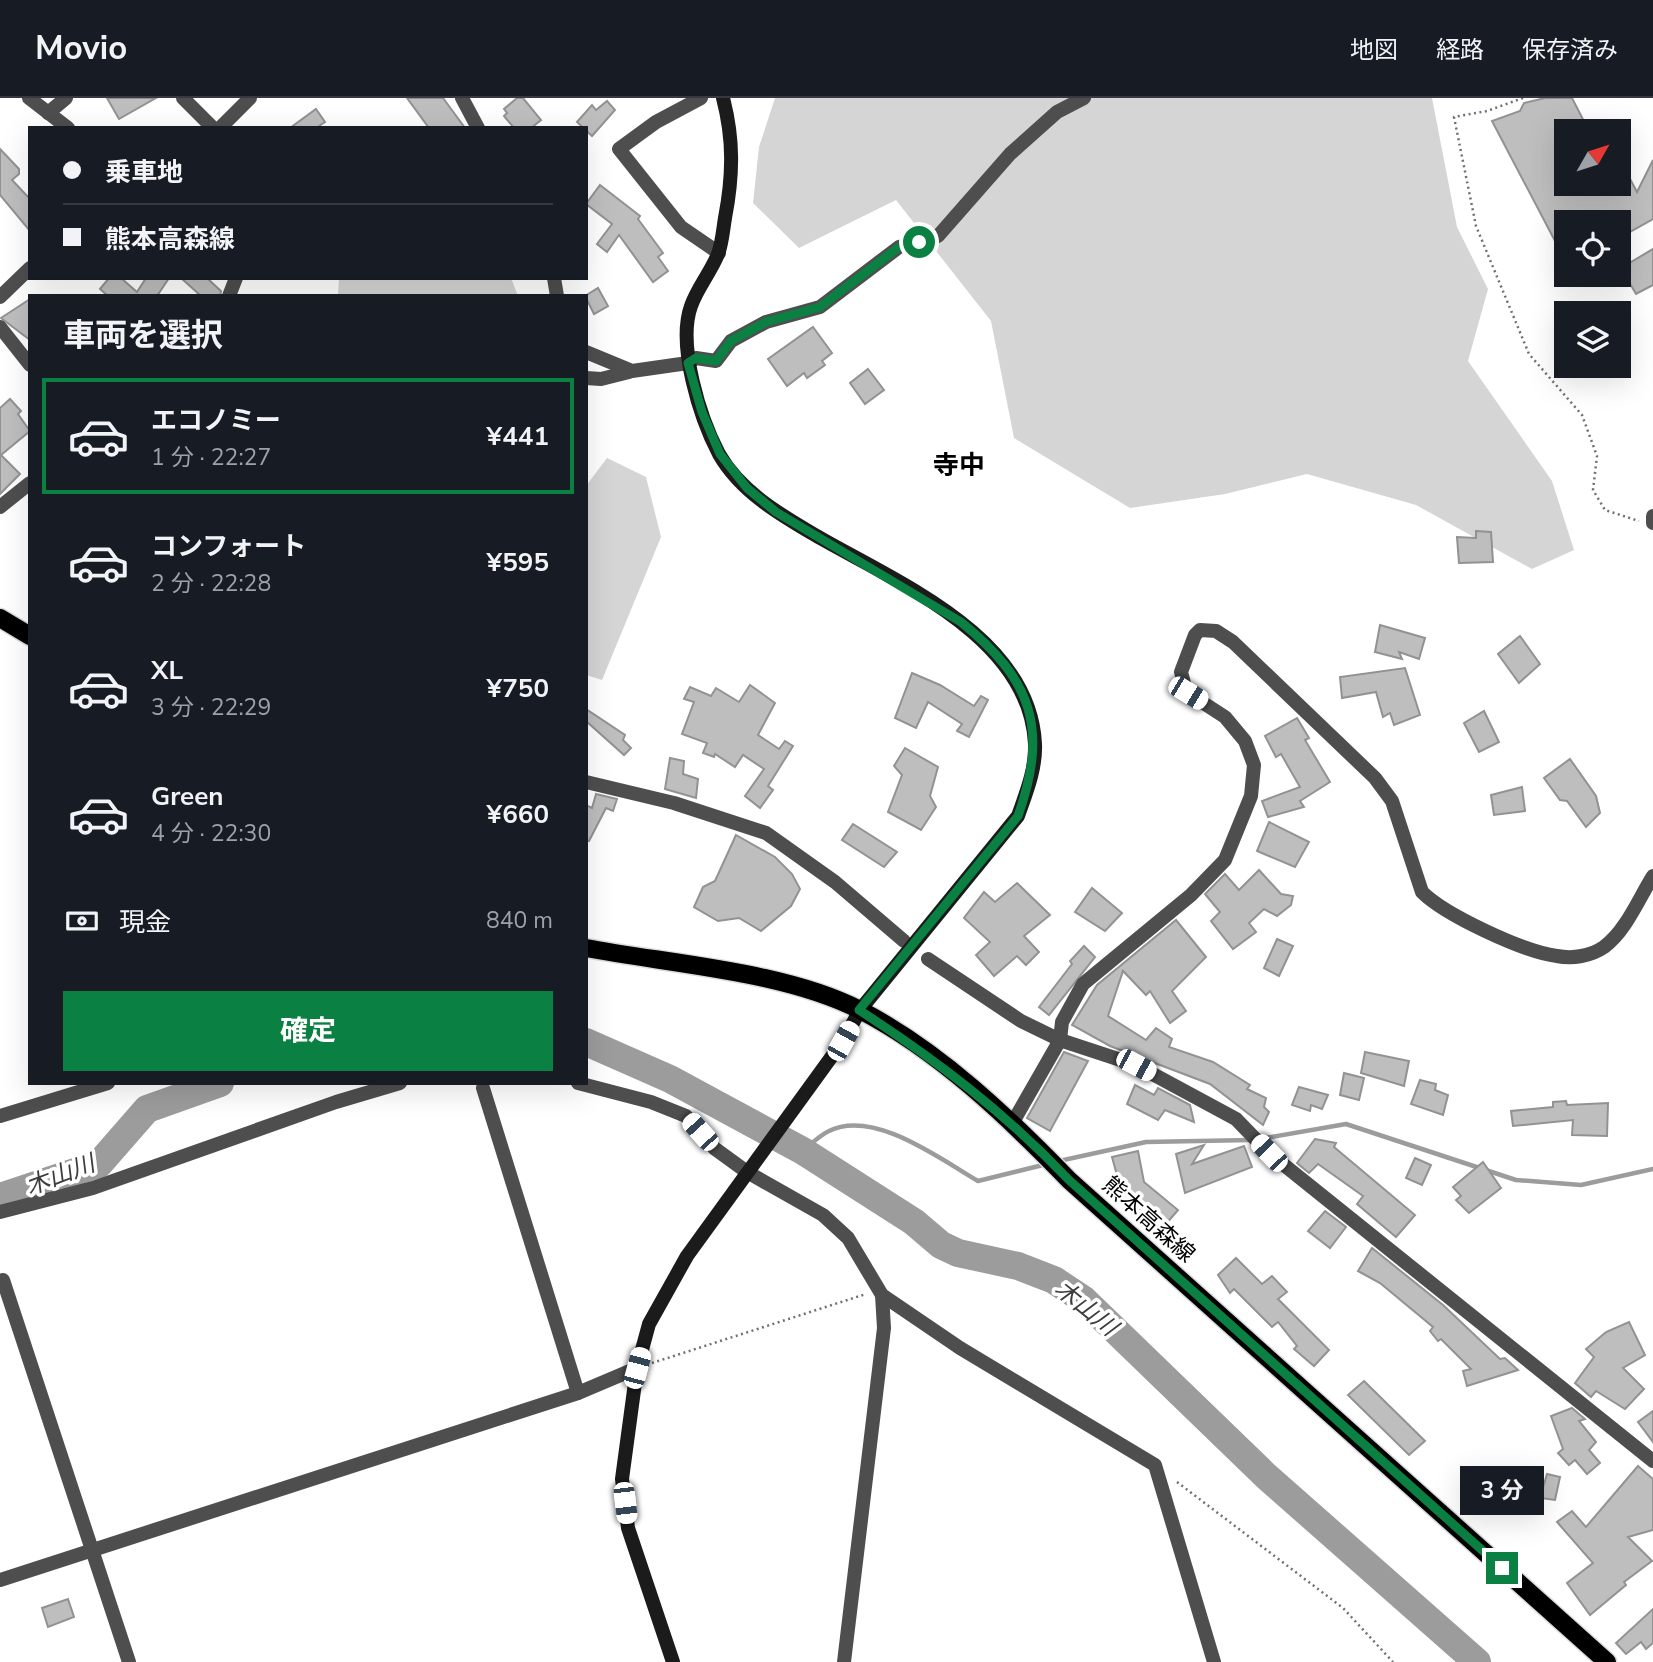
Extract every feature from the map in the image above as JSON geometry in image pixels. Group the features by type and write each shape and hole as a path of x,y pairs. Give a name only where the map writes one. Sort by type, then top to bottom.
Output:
{"main road":[{"path":"5,621 28,635"},
{"name":"熊本高森線","path":"588,948 696,965 770,981 859,1010 925,1053 1013,1122 1069,1180 1607,1662"}],"street":[{"path":"29,98 65,126"},
{"path":"48,113 66,98"},
{"path":"183,98 211,126"},
{"path":"222,126 250,98"},
{"path":"462,98 477,126"},
{"path":"673,1662 628,1528 622,1479 637,1368 649,1324 687,1256 755,1158 843,1041 859,1010 1018,816 1031,780 1035,744 1027,704 1012,672 988,644 961,622 776,512 747,488 720,454 702,412 688,363 690,307 719,253 734,163 723,98"},
{"path":"588,378 601,379 632,371 688,363 696,358 716,361 731,341 766,322 820,307 899,247 938,236 1010,154 1058,112 1084,98"},
{"path":"692,100 619,149 681,227 719,253"},
{"path":"0,297 28,270"},
{"path":"0,327 28,362"},
{"path":"588,353 632,371"},
{"path":"0,507 28,485"},
{"path":"5,621 28,629"},
{"path":"1013,1122 1060,1040 1062,1022 1083,984 1191,895 1225,860 1251,796 1254,765 1245,741 1225,717 1188,693 1184,683 1181,672 1192,640 1200,630 1216,631 1233,642 1375,778 1392,801 1422,892 1431,901 1468,922 1554,956 1586,956 1606,946 1617,934 1653,876"},
{"path":"588,782 674,803 766,833 835,883 904,941"},
{"path":"928,959 1021,1021 1060,1040 1136,1065 1236,1119 1269,1153 1653,1461"},
{"path":"0,1116 101,1085"},
{"path":"0,1212 93,1188 335,1102 393,1085"},
{"path":"586,1085 652,1102 686,1116 714,1148 747,1172 823,1215 848,1238 881,1293 960,1348 1154,1465 1214,1662"},
{"path":"483,1088 578,1393"},
{"path":"3,1280 129,1662"},
{"path":"844,1662 884,1328 881,1293"},
{"path":"0,1580 578,1393 637,1368"}],"path":[{"path":"1523,98 1487,111 1454,117 1476,226 1529,354 1582,415 1597,456 1593,490 1605,510 1649,520"},
{"path":"637,1368 881,1293"},
{"path":"1177,1482 1343,1608 1393,1662"}],"shaded area":[{"path":"775,98 1432,98 1457,227 1488,289 1468,361 1552,481 1574,550 1532,569 1416,505 1307,474 1225,494 1130,508 1014,438 991,321 896,200 799,248 753,203 759,147"},
{"path":"339,280 512,280 517,294 338,294"},
{"path":"607,458 646,477 661,537 602,680 588,676 588,483"}],"building":[{"path":"107,98 156,98 119,119"},
{"path":"407,98 443,98 464,126 428,126"},
{"path":"517,98 523,98 541,120 534,126 512,126 504,116 507,113 504,109"},
{"path":"1545,98 1572,98 1583,119 1554,119 1554,196 1631,196 1631,181 1637,192 1653,160 1653,219 1631,231 1631,210 1554,210 1554,239 1492,121 1520,111 1524,103"},
{"path":"607,101 615,110 592,136 588,132 588,126 581,126 577,122 592,105 596,110"},
{"path":"316,109 325,122 319,126 293,126"},
{"path":"0,149 19,169 19,174 12,180 28,197 28,229 0,195"},
{"path":"600,185 640,216 638,219 663,253 658,257 668,271 653,282 619,235 607,252 597,244 612,224 588,206 588,201"},
{"path":"1653,249 1653,285 1636,294 1631,285 1631,262"},
{"path":"107,280 123,280 137,292 145,280 168,280 158,294 106,294 100,289"},
{"path":"183,280 209,280 221,291 220,294 199,294"},
{"path":"598,288 608,306 594,314 588,302 588,294"},
{"path":"28,300 28,338 1,318"},
{"path":"813,327 832,353 822,361 825,365 807,378 804,373 787,386 768,359"},
{"path":"868,369 884,390 865,404 850,383"},
{"path":"10,399 21,411 18,414 28,428 28,433 1,455 20,474 0,494 0,408"},
{"path":"1476,531 1491,532 1493,562 1459,563 1457,537 1476,538"},
{"path":"1380,625 1425,638 1419,659 1399,652 1402,659 1375,652"},
{"path":"1520,636 1540,664 1519,683 1498,654"},
{"path":"1405,668 1420,715 1394,725 1390,713 1383,717 1376,692 1342,698 1340,677"},
{"path":"912,673 940,685 974,706 981,696 988,700 969,737 957,731 962,724 928,702 916,728 895,718"},
{"path":"750,685 775,703 758,735 779,749 785,741 793,746 768,786 773,790 760,808 745,796 764,769 743,755 735,767 715,754 714,757 703,753 707,743 682,734 694,702 684,699 690,687 711,696 716,688 739,702"},
{"path":"588,710 625,735 623,740 631,748 624,755 588,723"},
{"path":"1484,711 1499,742 1479,752 1464,723"},
{"path":"1297,718 1309,738 1305,740 1330,782 1300,801 1304,807 1268,817 1262,801 1300,787 1281,754 1276,757 1265,736"},
{"path":"905,748 938,767 930,796 936,807 921,830 888,812 902,775 894,766"},
{"path":"670,758 684,761 683,774 698,779 696,798 665,789"},
{"path":"1570,759 1596,796 1600,813 1586,827 1567,801 1560,800 1544,778"},
{"path":"1522,787 1525,811 1494,815 1491,795"},
{"path":"596,794 617,799 613,811 606,808 589,841 588,806 592,808"},
{"path":"1269,822 1309,842 1295,867 1257,851"},
{"path":"853,824 897,852 884,867 842,840"},
{"path":"736,835 775,857 792,874 800,889 791,906 761,931 739,918 718,921 694,907 703,887 715,881"},
{"path":"1259,870 1281,894 1293,896 1291,905 1277,916 1264,909 1249,923 1256,932 1233,949 1211,921 1220,912 1205,894 1225,874 1239,890"},
{"path":"1017,883 1050,915 1024,936 1039,952 1026,965 1017,956 994,976 976,955 990,942 964,918 984,892 995,902"},
{"path":"1092,888 1122,913 1105,931 1075,912"},
{"path":"1176,920 1206,957 1172,991 1186,1011 1170,1023 1150,991 1146,995 1123,971 1108,1016 1146,1040 1156,1028 1172,1039 1169,1047 1213,1062 1250,1085 1247,1089 1266,1098 1264,1107 1269,1112 1263,1125 1210,1084 1110,1046 1072,1025 1097,985"},
{"path":"1277,939 1293,946 1279,976 1264,968"},
{"path":"1084,946 1095,957 1049,1015 1039,1007 1072,964 1070,961"},
{"path":"1064,1052 1088,1061 1050,1131 1027,1118"},
{"path":"1365,1052 1409,1061 1404,1086 1361,1073"},
{"path":"1344,1073 1364,1078 1359,1100 1340,1095"},
{"path":"1420,1080 1436,1084 1435,1090 1448,1095 1443,1115 1411,1104"},
{"path":"1135,1085 1154,1095 1158,1088 1190,1105 1194,1122 1165,1110 1158,1120 1127,1104"},
{"path":"1299,1087 1328,1095 1322,1109 1311,1105 1310,1111 1292,1105"},
{"path":"1566,1101 1567,1105 1608,1103 1607,1136 1572,1135 1573,1120 1513,1126 1511,1111 1553,1107 1553,1102"},
{"path":"1315,1139 1336,1143 1334,1147 1415,1215 1396,1237 1357,1204 1363,1196 1318,1164 1309,1173 1297,1163"},
{"path":"1204,1145 1192,1164 1244,1146 1252,1167 1185,1193 1176,1154"},
{"path":"1138,1151 1144,1182 1178,1210 1159,1232 1124,1201 1112,1157"},
{"path":"1415,1158 1431,1165 1422,1185 1406,1178"},
{"path":"1483,1162 1501,1188 1469,1213 1456,1200 1461,1196 1453,1187"},
{"path":"1325,1211 1346,1227 1330,1248 1308,1231"},
{"path":"1372,1248 1443,1305 1500,1359 1505,1358 1518,1370 1467,1386 1463,1371 1471,1369 1441,1339 1438,1341 1430,1331 1433,1327 1380,1283 1358,1271"},
{"path":"1236,1258 1262,1284 1272,1276 1287,1292 1278,1299 1329,1350 1314,1366 1294,1349 1297,1346 1278,1322 1272,1327 1234,1289 1230,1293 1218,1275"},
{"path":"1629,1322 1645,1355 1623,1368 1644,1389 1625,1409 1596,1391 1591,1397 1575,1383 1594,1357 1586,1349 1606,1332"},
{"path":"1364,1381 1425,1441 1409,1455 1348,1395"},
{"path":"1572,1408 1585,1419 1579,1421 1596,1442 1589,1450 1600,1463 1587,1474 1575,1460 1569,1465 1558,1453 1563,1449 1551,1416"},
{"path":"1653,1411 1653,1442 1638,1422"},
{"path":"1638,1466 1653,1479 1653,1530 1628,1537 1652,1561 1624,1582 1626,1585 1590,1615 1567,1583 1593,1563 1557,1522 1572,1511 1586,1527"},
{"path":"1547,1474 1560,1477 1555,1500 1540,1498"},
{"path":"68,1599 74,1617 48,1627 42,1608"},
{"path":"1653,1609 1653,1643 1646,1649 1641,1642 1626,1654 1616,1643"}],"waterway":[{"name":"木山川","path":"588,1043 670,1079 803,1151 914,1222 941,1245 958,1253 1018,1266 1054,1280 1084,1300 1266,1476 1477,1662"},
{"name":"木山川","path":"0,1197 99,1164 147,1109 214,1085"},
{"path":"1260,1139 1346,1124 1516,1180 1581,1185 1653,1169"},
{"path":"803,1151 829,1131 847,1126 866,1126 906,1140 978,1181 1047,1164"},
{"path":"1059,1161 1146,1142 1251,1140"}],"district":[{"name":"寺中","path":"959,465"}],"route":[{"path":"919,242 899,247 820,307 766,322 731,341 716,361 696,358 688,363 702,412 720,454 747,488 776,512 961,622 988,644 1012,672 1027,704 1035,744 1031,780 1018,816 859,1010 925,1053 1013,1122 1069,1180 1502,1568"}]}
